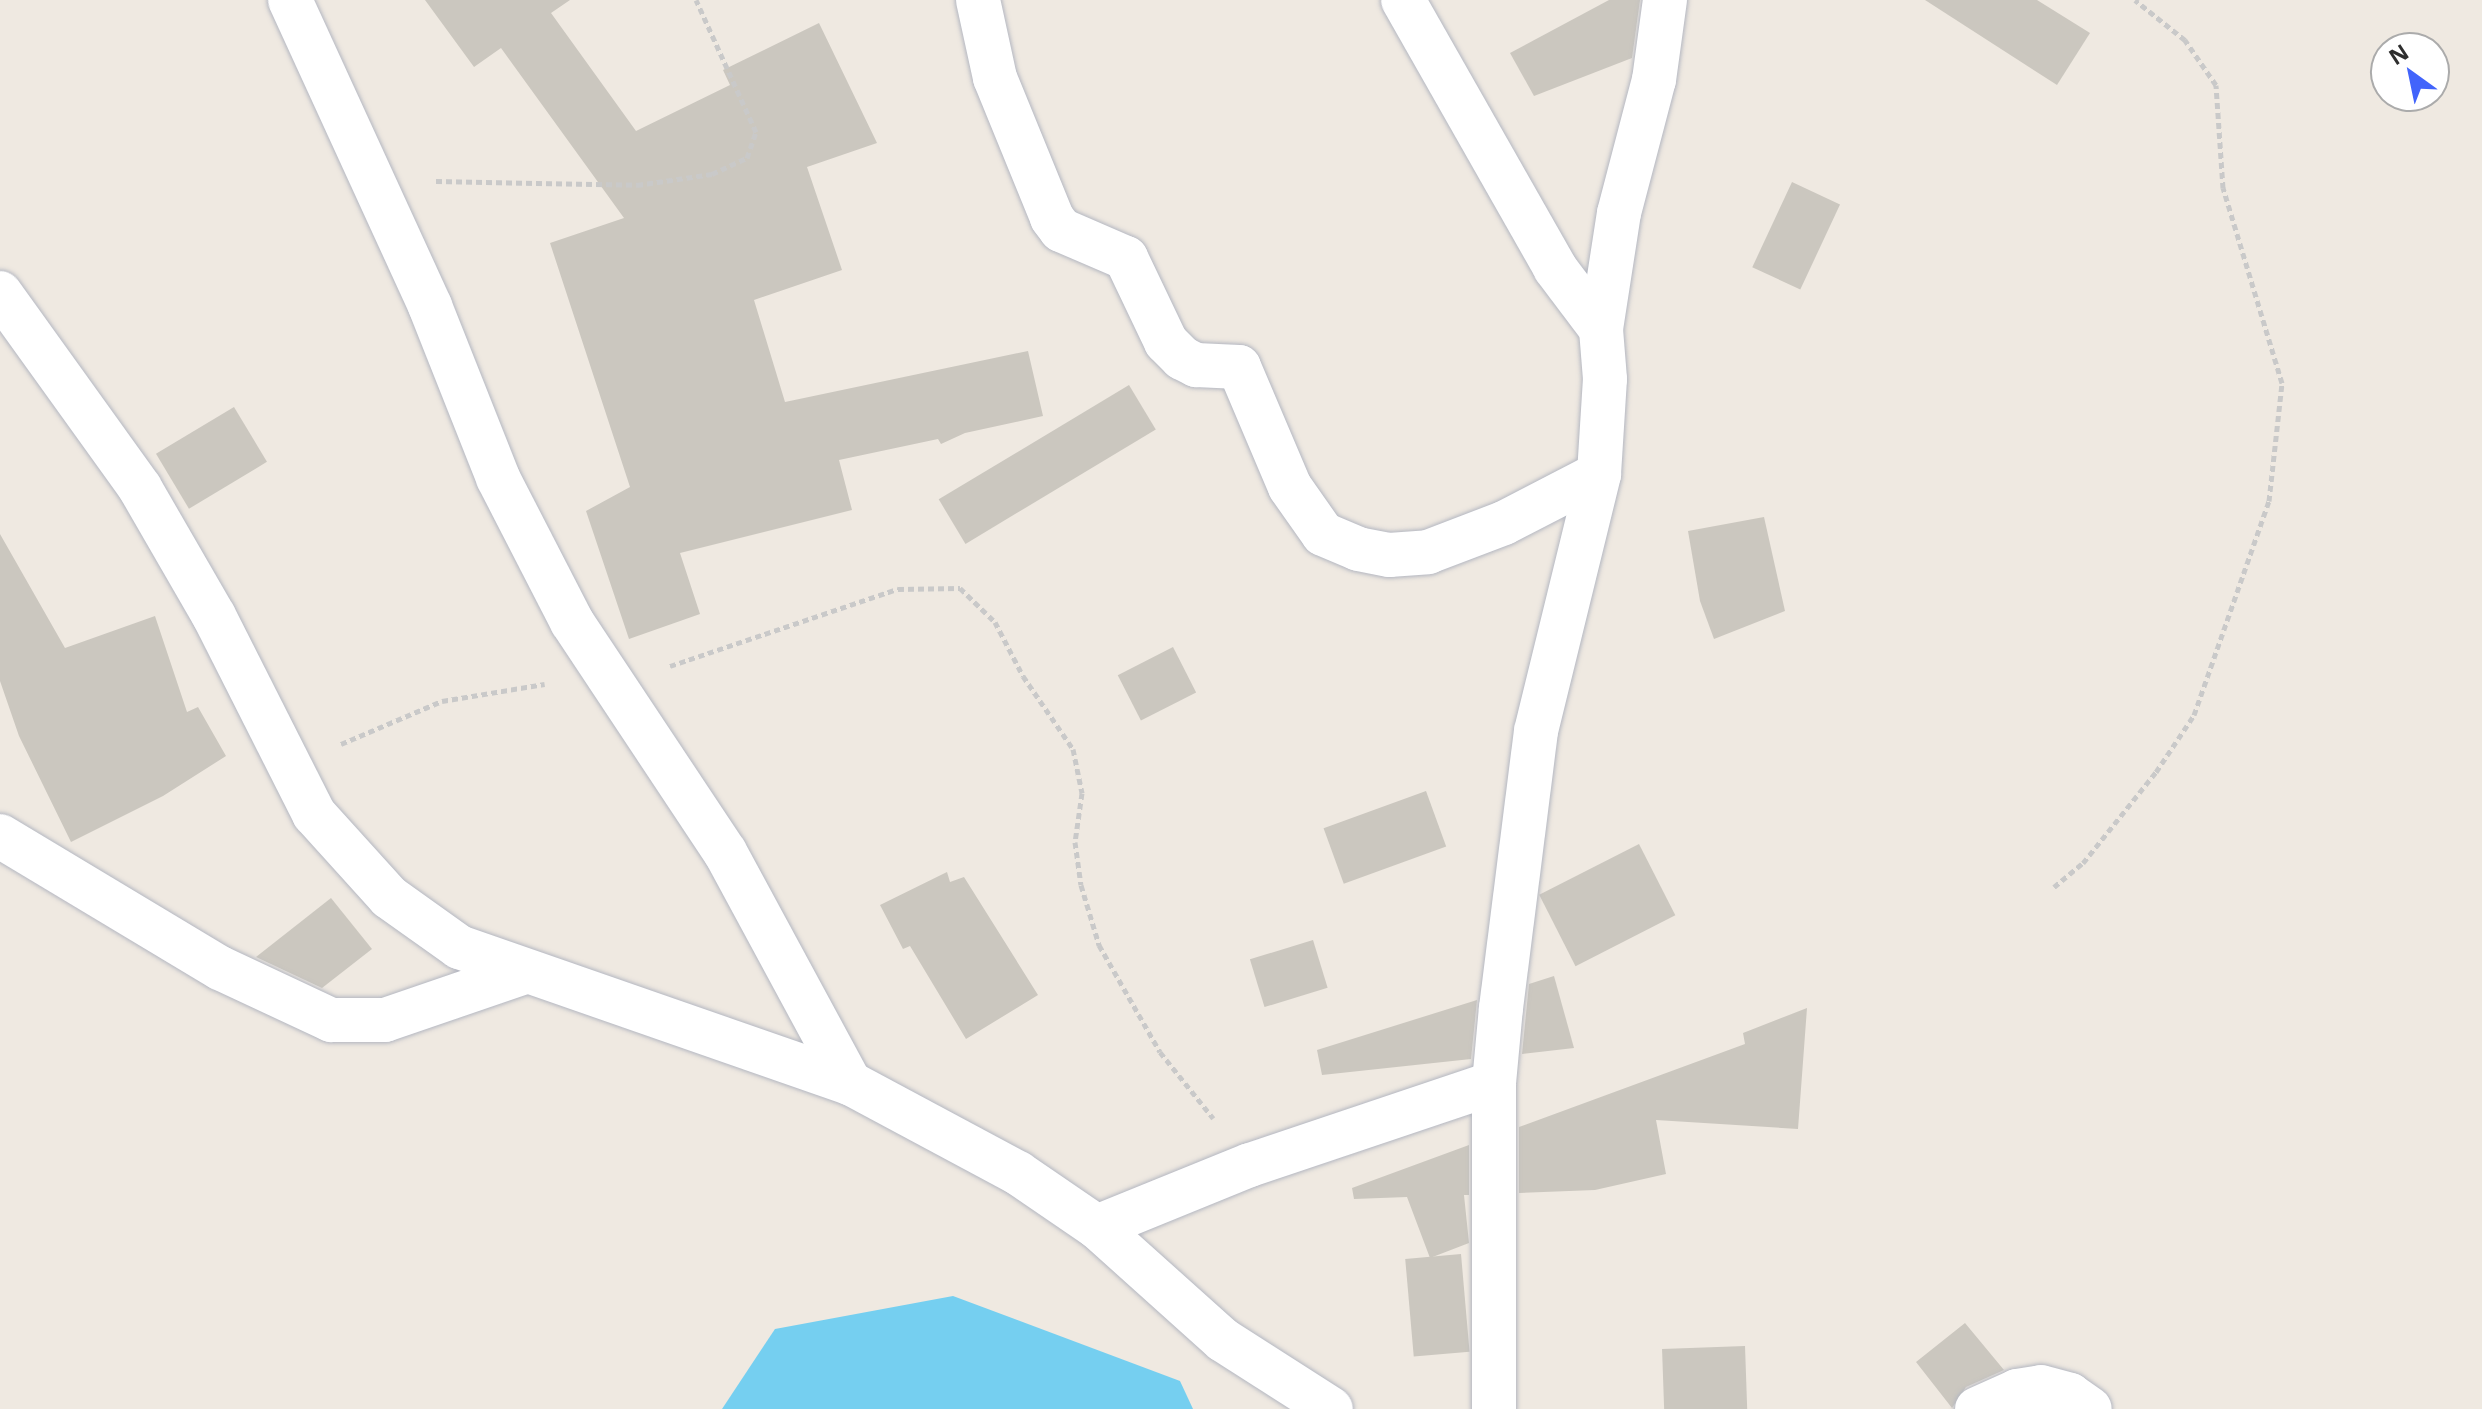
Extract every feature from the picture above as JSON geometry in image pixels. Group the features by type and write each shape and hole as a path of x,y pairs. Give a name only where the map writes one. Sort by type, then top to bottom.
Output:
{"street":[{"path":"290,0 375,180 498,478 572,622 725,852 850,1083"},
{"path":"978,0 995,78 1052,218 1061,230 1126,258 1166,342 1182,358 1196,365 1239,367 1290,487 1323,534 1358,549 1389,555 1428,552 1504,523 1599,474"},
{"path":"1403,0 1555,268 1601,329"},
{"path":"1494,1409 1494,1083 1536,731 1599,474 1605,379 1601,329 1619,213 1654,80 1665,0"},
{"path":"0,293 140,488 214,616 289,767 335,842 389,897 459,947 850,1083 1018,1173 1097,1227 1223,1340 1331,1409"},
{"path":"0,836 220,968 331,1020 385,1020 525,972"},
{"path":"1097,1227 1250,1165 1494,1083"},
{"path":"1977,1409 2017,1391 2041,1387 2070,1395 2090,1409"}],"path":[{"path":"375,180 637,185 712,174 747,158 756,132 696,0"},
{"path":"2054,887 2092,852 2194,715 2269,501 2282,383 2223,188 2216,85 2185,40 2135,0"},
{"path":"289,767 442,701 667,667 898,589 960,588 995,622 1080,769 1075,842 1081,885 1099,945 1160,1052 1250,1165"}],"water":[{"path":"953,1296 1180,1381 1193,1409 722,1409 775,1329"}],"building":[{"path":"425,0 570,0 551,13 636,131 730,85 723,70 819,23 877,143 807,167 842,270 754,300 785,402 1028,351 1043,416 965,433 941,444 938,439 839,460 852,510 680,553 700,614 629,639 586,511 630,487 550,243 624,218 501,48 474,67"},
{"path":"1609,0 1640,0 1632,58 1534,96 1510,53"},
{"path":"1925,0 2037,0 2090,33 2057,85"},
{"path":"1792,182 1840,204 1800,290 1752,267"},
{"path":"1129,385 1156,430 965,544 939,499"},
{"path":"234,407 267,462 189,509 156,454"},
{"path":"1764,517 1785,611 1714,639 1700,601 1688,531"},
{"path":"0,534 65,648 155,616 187,712 198,707 226,756 163,796 71,842 19,736 0,681"},
{"path":"1173,647 1196,692 1141,721 1118,675"},
{"path":"1426,791 1446,846 1344,884 1324,828"},
{"path":"1639,844 1675,915 1576,966 1539,895"},
{"path":"947,872 950,882 964,877 1038,995 966,1039 910,946 903,949 880,905"},
{"path":"331,898 372,949 322,988 256,957"},
{"path":"1313,940 1328,988 1265,1007 1250,959"},
{"path":"1554,976 1574,1048 1522,1054 1529,984"},
{"path":"1477,1000 1471,1059 1322,1075 1317,1050"},
{"path":"1807,1008 1798,1129 1656,1120 1666,1174 1595,1190 1519,1193 1519,1127 1745,1044 1743,1033"},
{"path":"1469,1145 1469,1195 1464,1195 1469,1243 1430,1258 1407,1197 1354,1199 1352,1188"},
{"path":"1461,1254 1470,1352 1414,1357 1405,1259"},
{"path":"1965,1323 2004,1370 1966,1387 1952,1408 1916,1362"},
{"path":"1745,1346 1747,1409 1664,1409 1662,1349"}]}
